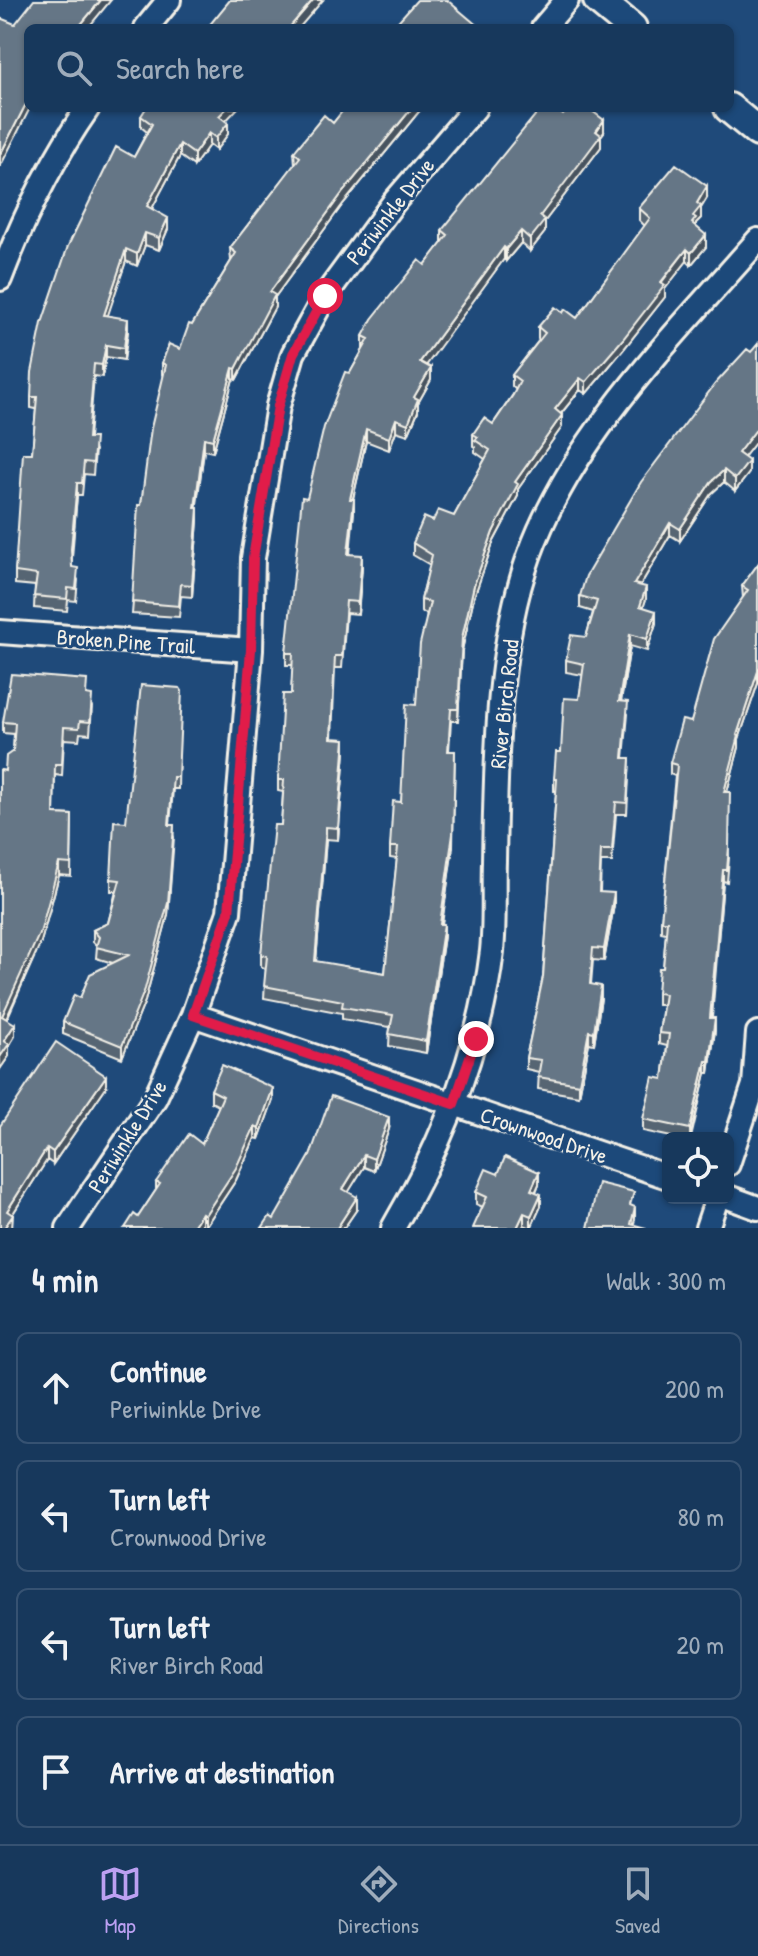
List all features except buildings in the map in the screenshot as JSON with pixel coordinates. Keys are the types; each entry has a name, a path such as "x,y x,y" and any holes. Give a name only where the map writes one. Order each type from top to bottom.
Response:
{"street":[{"path":"149,24 169,0"},
{"path":"546,24 567,0"},
{"path":"598,0 627,24"},
{"path":"0,279 17,235 64,142 85,112"},
{"name":"Periwinkle Drive","path":"68,1228 155,1098 193,1015 229,912 251,650 253,558 278,406 293,354 325,296 385,214 472,112"},
{"path":"734,112 758,132"},
{"name":"River Birch Road","path":"393,1228 421,1179 454,1104 476,1039 492,950 497,744 512,621 529,556 558,492 624,393 758,240"},
{"name":"Broken Pine Trail","path":"0,632 251,650"},
{"name":"Crownwood Drive","path":"193,1015 662,1175"},
{"path":"734,1146 754,1085 758,1033"},
{"path":"734,1199 758,1208"},
{"path":"707,1228 715,1204"}],"route":[{"path":"325,296 293,354 278,406 253,558 251,650 229,912 193,1015 454,1104 476,1039"}]}
